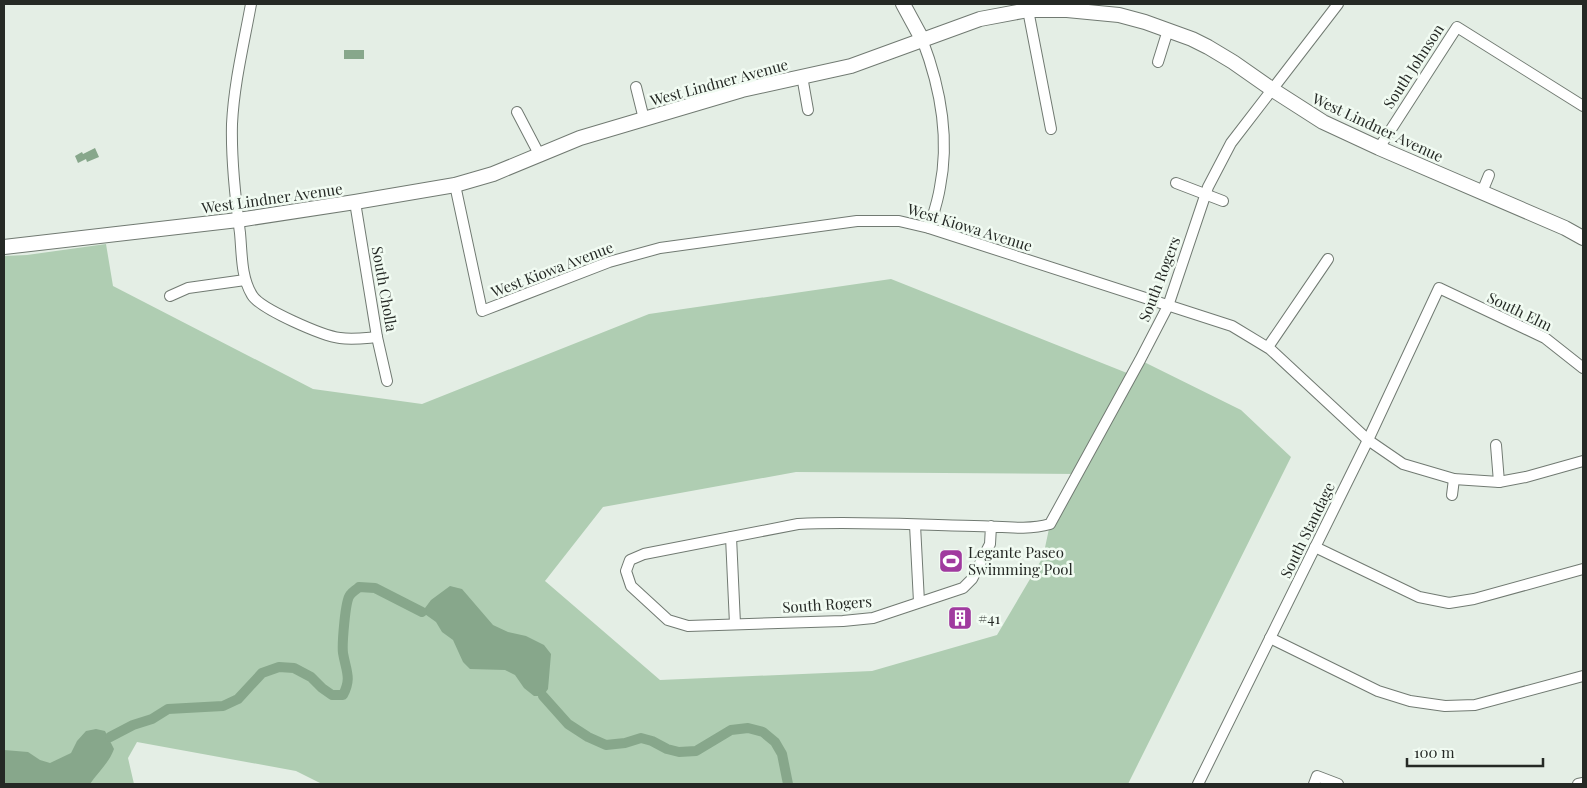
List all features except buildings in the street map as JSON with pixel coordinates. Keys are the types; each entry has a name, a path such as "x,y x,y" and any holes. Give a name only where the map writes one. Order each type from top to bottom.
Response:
{"street":[{"path":"251,4 232,121 232,150 245,280 253,298 264,306 320,333 338,338 378,337"},
{"path":"903,4 922,39 935,75 943,116 945,151 940,187 930,228"},
{"name":"South Rogers","path":"991,526 990,544 972,578 963,588 873,618 843,621 688,626 668,620 631,586 626,571 630,560 644,554 798,524 818,523 915,525 991,526 1038,527 1050,524 1168,306 1206,194 1231,144 1338,4"},
{"path":"1028,10 1051,130"},
{"name":"West Lindner Avenue","path":"4,246 238,220 455,185 493,174 580,138 742,90 851,66 980,18 1028,10 1068,10 1118,15 1168,30 1208,47 1323,122 1566,228 1583,238"},
{"name":"South Johnson","path":"1379,148 1457,27 1583,106"},
{"path":"1158,62 1168,30"},
{"name":"West Lindner Avenue","path":"802,76 808,110"},
{"name":"West Lindner Avenue","path":"636,87 644,119"},
{"path":"517,112 539,154"},
{"path":"1482,192 1490,175"},
{"path":"1176,183 1223,201"},
{"name":"West Kiowa Avenue","path":"455,185 482,311 609,262 660,248 857,221 899,221 930,228 1232,326 1268,347 1368,440 1403,464 1454,479 1499,482 1526,477 1583,461"},
{"name":"South Cholla","path":"355,202 387,380"},
{"path":"1268,347 1328,259"},
{"path":"170,296 188,288 245,280"},
{"name":"South Elm","path":"1439,288 1545,338 1583,368"},
{"name":"South Standage","path":"1198,784 1368,440 1439,288"},
{"path":"1496,445 1499,482"},
{"path":"1452,495 1454,479"},
{"path":"915,525 918,602"},
{"path":"731,537 735,624"},
{"path":"1315,547 1419,597 1449,604 1583,569"},
{"path":"1270,638 1378,690 1410,702 1445,706 1475,705 1583,676"},
{"path":"1316,780 1338,784"},
{"path":"1578,784 1583,783"}],"shaded area":[{"path":"344,50 364,50 364,59 344,59"},
{"path":"95,148 99,157 87,162 86,159 78,163 75,156"},
{"path":"106,244 113,286 313,389 422,404 649,314 891,279 1132,375 1140,360 1241,410 1291,457 1128,784 322,784 296,771 137,742 128,758 134,784 4,784 4,256 27,255","holes":["796,472 1077,474 1050,524 1043,557 997,635 872,671 660,680 545,581 603,507"]},
{"name":"Legante Paseo Swimming Pool","path":"947,554 953,554 955,564 953,568 946,570"},
{"path":"450,586 462,589 493,625 508,632 526,636 544,645 551,654 548,689 543,696 534,696 524,688 515,675 505,670 470,669 463,662 453,640 442,632 436,622 422,612 431,600"},
{"path":"96,729 105,731 114,749 90,784 4,784 4,750 28,752 40,760 50,763 71,753 77,741 86,731"}],"waterway":[{"path":"110,737 133,725 152,719 168,709 223,706 238,699 262,673 279,667 294,668 311,677 332,695 343,695 348,679 343,653 343,633 348,599 351,594 359,587 375,588 422,612"},
{"path":"543,696 568,724 588,737 606,745 625,743 641,738 679,752 696,751 731,730 748,728 763,732 775,742 782,754 788,784"}],"place":[{"name":"Legante Paseo Swimming Pool","path":"951,561"},
{"name":"#41","path":"960,618"}]}
